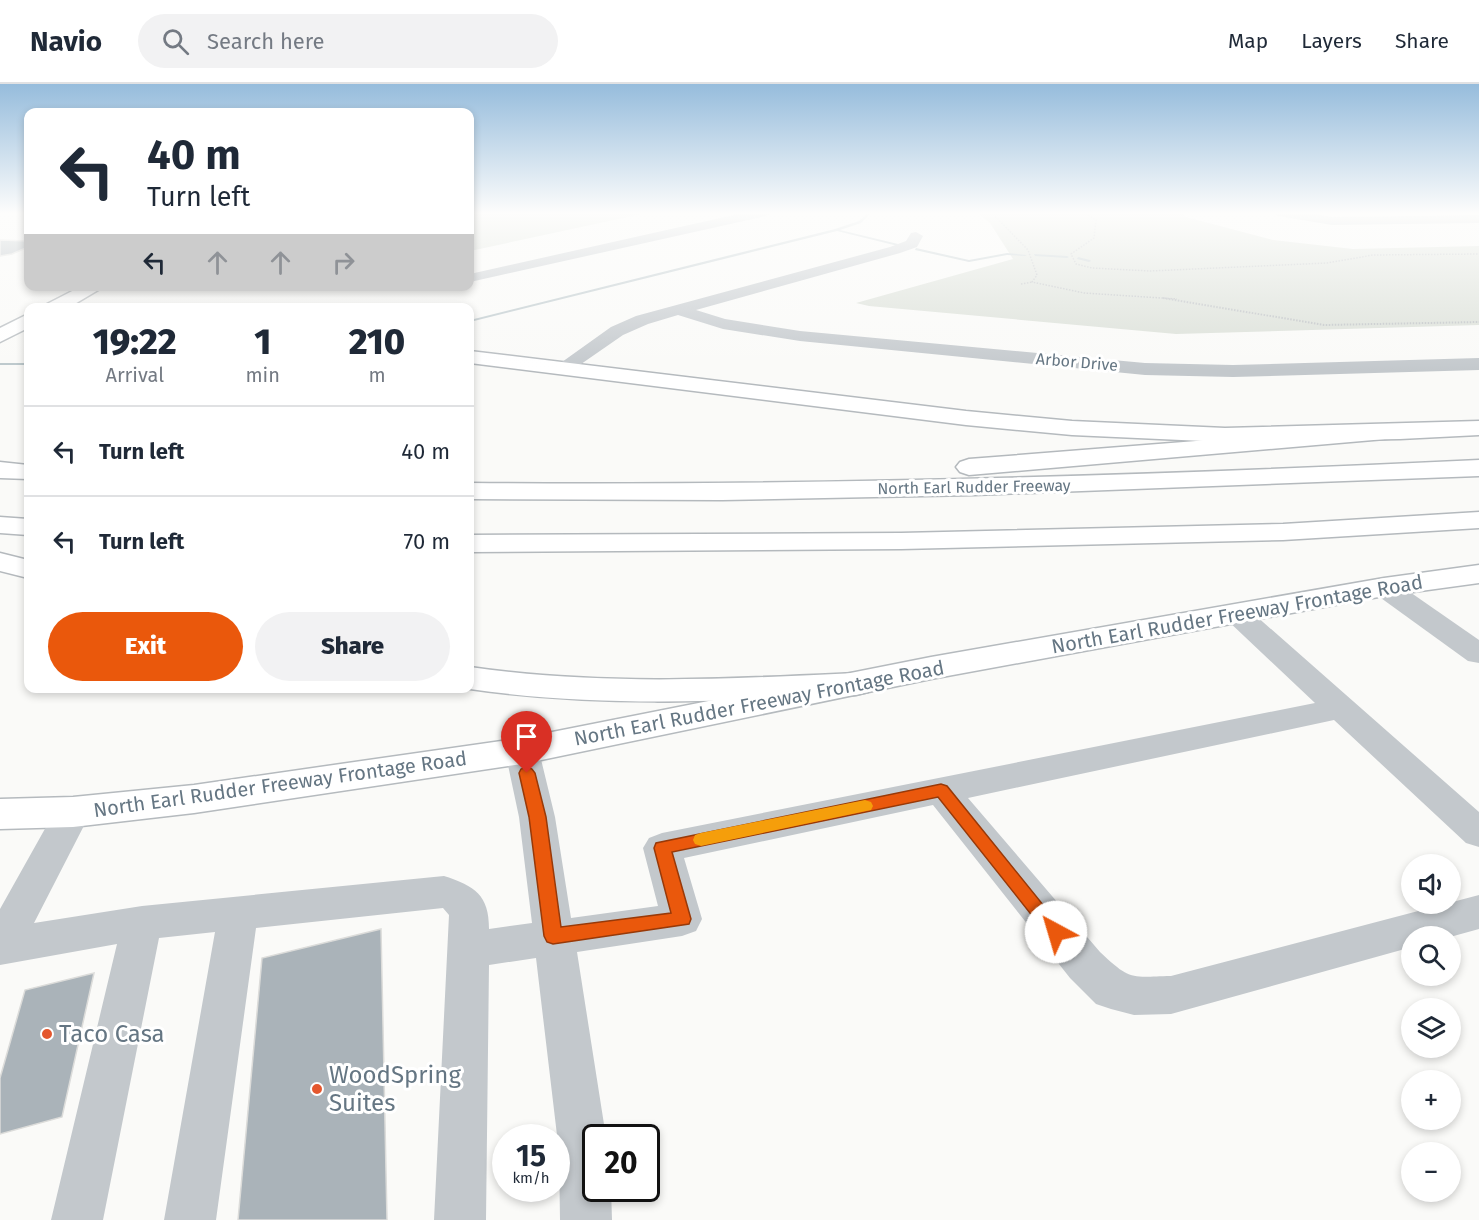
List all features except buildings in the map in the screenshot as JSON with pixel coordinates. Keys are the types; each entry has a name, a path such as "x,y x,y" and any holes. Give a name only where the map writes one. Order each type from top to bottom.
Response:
{"main road":[{"path":"39,303 64,291"},
{"path":"63,303 87,291"},
{"path":"0,336 14,319"},
{"path":"474,357 966,418 1072,428 1225,435 1400,432"},
{"path":"474,490 759,481 1400,432 1479,428"},
{"name":"North Earl Rudder Freeway","path":"474,490 656,494 1146,483 1479,468"},
{"path":"0,470 24,472"},
{"path":"474,544 901,542 1284,532 1479,520"},
{"path":"0,525 24,527"},
{"path":"0,562 24,568"},
{"name":"North Earl Rudder Freeway Frontage Road","path":"0,814 73,812 194,799 522,751 856,684 1236,613 1384,587 1479,574"},
{"path":"474,679 642,693 856,684"}],"street":[{"path":"474,277 528,265"},
{"path":"564,367 617,331 679,310 841,265"},
{"name":"Arbor Drive","path":"679,310 723,324 800,336 1145,369 1233,371 1479,363"},
{"path":"1384,587 1479,654"},
{"path":"1236,613 1341,708 1473,821"},
{"path":"468,950 682,919 662,848 1341,708"},
{"path":"522,751 537,817 584,1152 586,1220"},
{"path":"941,790 1079,958 1111,990 1134,996 1171,995 1479,912"},
{"path":"2,940 73,812"},
{"path":"2,940 444,892 456,896 469,911 460,1220"},
{"path":"190,1220 238,914"},
{"path":"77,1220 142,923"}],"path":[{"path":"1032,282 1037,275 1033,265"},
{"path":"1080,265 1092,268 1150,271 1282,265"},
{"path":"1022,284 1032,282 1082,292 1175,299 1313,324 1479,322"}],"shaded area":[{"path":"992,265 1479,265 1479,325 1176,334 856,303"}],"waterway":[{"path":"474,320 695,265"},
{"path":"0,364 24,364"}],"slow traffic":[{"path":"701,840 865,806"}],"place":[{"name":"Taco Casa","path":"47,1034"},
{"name":"WoodSpring Suites","path":"317,1089"}],"route":[{"path":"527,773 537,817 553,936 682,919 662,848 941,790 1056,932"}]}
